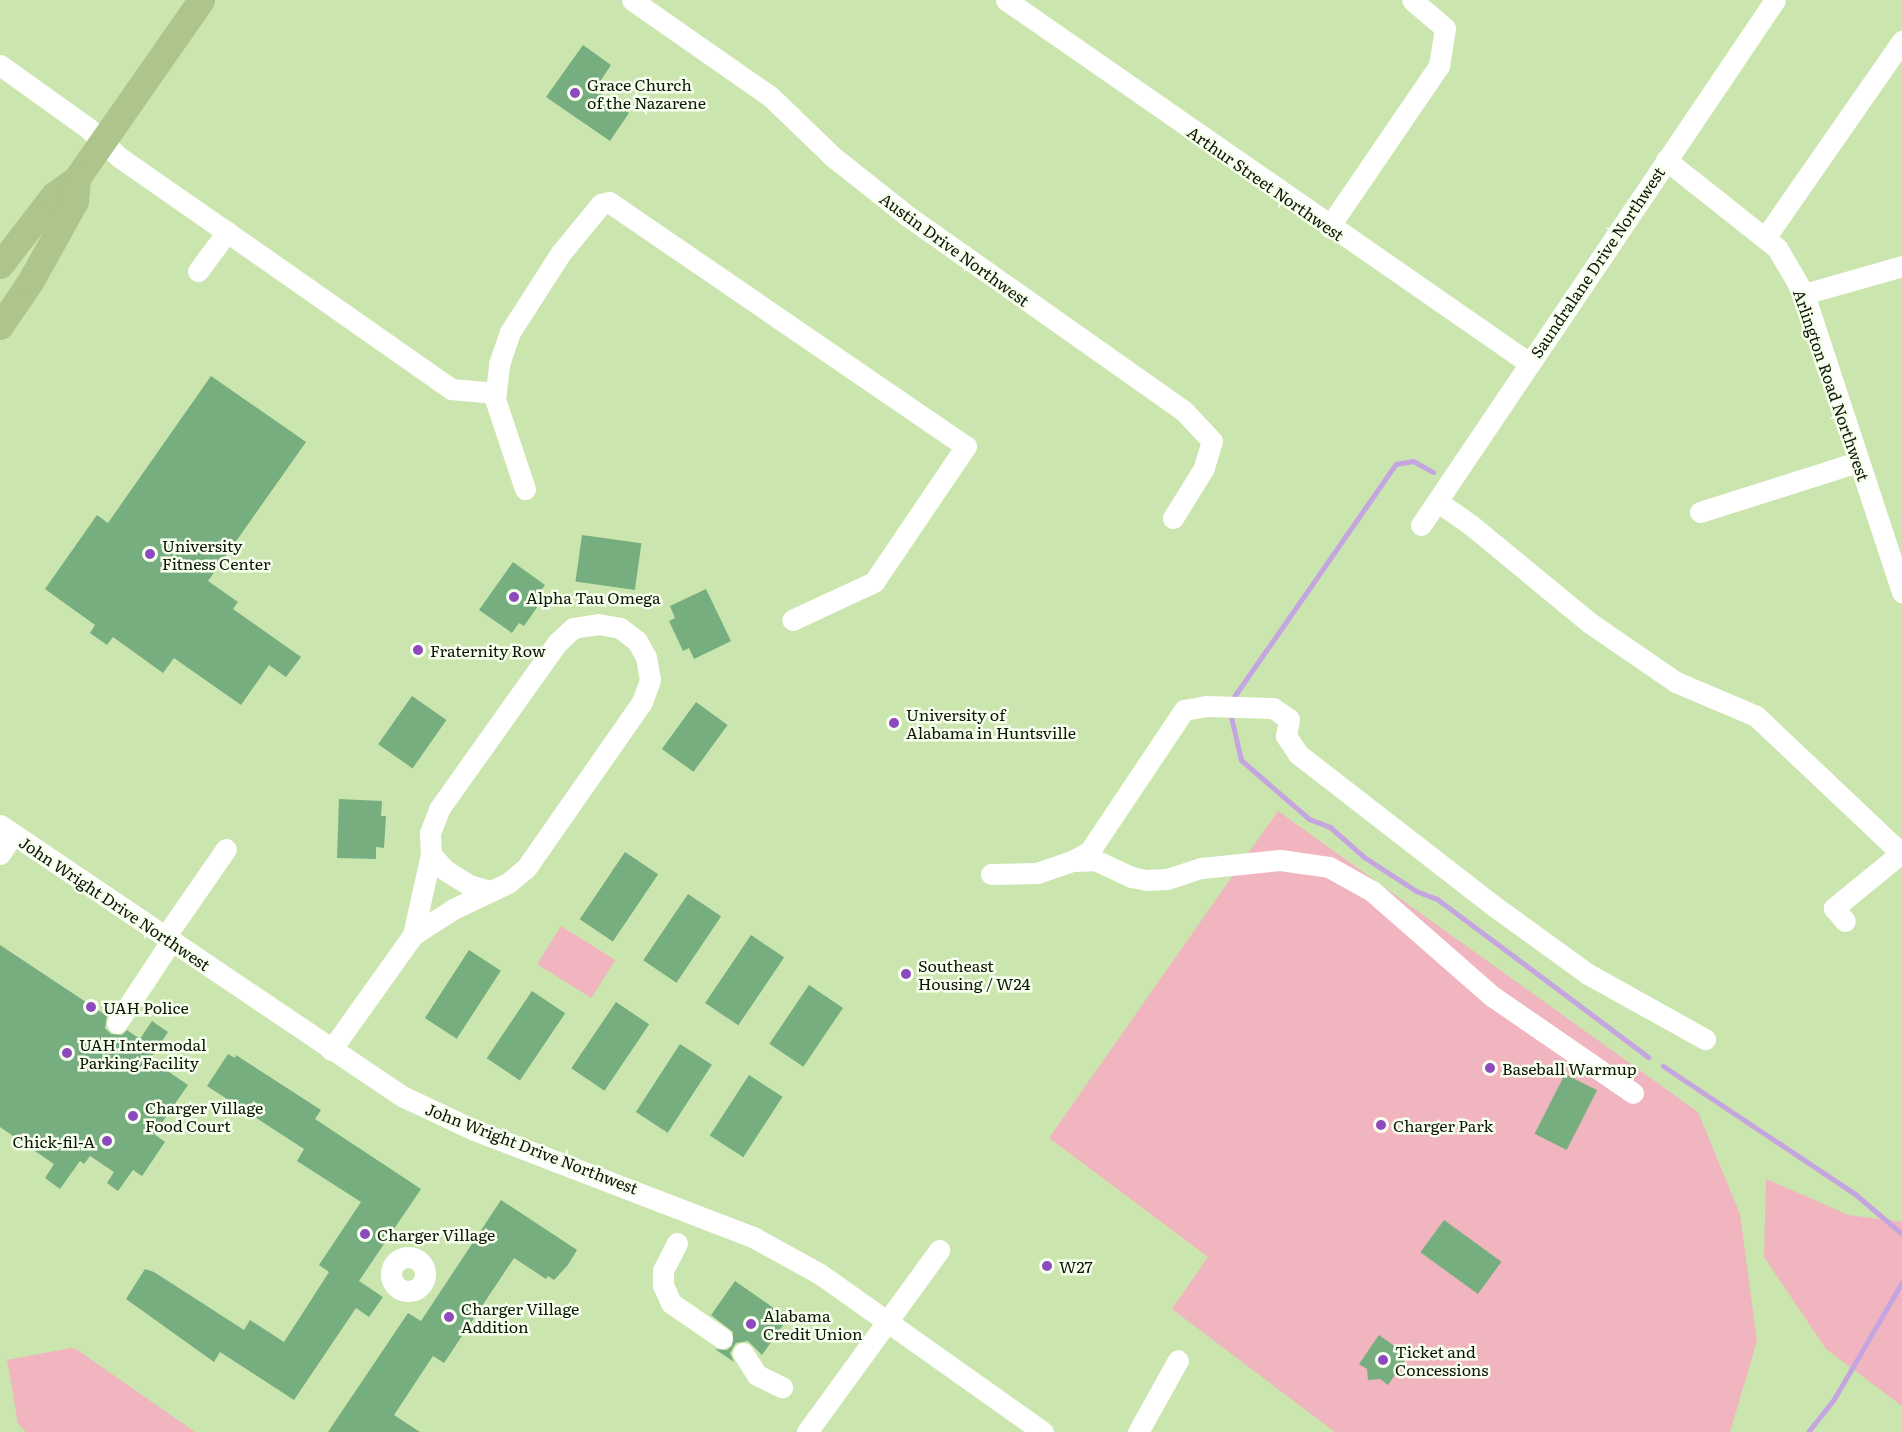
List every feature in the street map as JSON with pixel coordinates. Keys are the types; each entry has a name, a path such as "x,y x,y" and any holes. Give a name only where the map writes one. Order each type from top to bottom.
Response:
{"main road":[{"path":"0,265 54,195 77,178 201,0"},
{"path":"0,326 30,282 75,201 77,178"}],"street":[{"name":"Austin Drive Northwest","path":"632,0 771,97 832,156 909,217 1183,410 1212,441 1204,468 1173,518"},
{"name":"Arthur Street Northwest","path":"1006,0 1329,227 1529,363"},
{"path":"1329,227 1439,66 1445,28 1412,0"},
{"name":"Saundralane Drive Northwest","path":"1421,525 1775,0"},
{"path":"1766,238 1902,41"},
{"path":"0,65 103,140 119,157 451,389 496,393"},
{"name":"Arlington Road Northwest","path":"1666,160 1777,248 1804,294 1902,592"},
{"path":"525,489 502,429 496,393 499,364 510,332 560,254 601,204 609,202 966,446 874,582 792,620"},
{"path":"198,271 227,232"},
{"path":"1804,294 1902,266"},
{"path":"1700,512 1858,462"},
{"path":"1438,502 1471,525 1590,623 1676,682 1756,716 1901,853 1834,908 1845,921"},
{"path":"331,1050 413,935 431,854 430,833 438,809 557,643 573,628 598,624 620,628 637,641 646,657 650,680 642,702 526,868 508,883 413,935"},
{"path":"991,874 1037,873 1072,861 1089,852 1185,710 1206,706 1273,708 1289,719 1286,736 1298,754 1494,906 1588,974 1704,1039"},
{"path":"0,854 6,830"},
{"name":"John Wright Drive Northwest","path":"6,830 331,1050 438,1114 725,1223 820,1274 1043,1432"},
{"path":"117,1023 226,849"},
{"path":"431,854 461,880 490,891"},
{"path":"1072,861 1095,860 1131,877 1147,880 1167,879 1201,868 1280,860 1329,867 1372,891 1492,996 1633,1093"},
{"path":"677,1243 663,1270 663,1285 671,1303 722,1338"},
{"path":"807,1432 939,1251"},
{"path":"743,1353 757,1375 782,1388"},
{"path":"1138,1432 1178,1360"}],"shaded area":[{"name":"Charger Park","path":"1278,811 1698,1112 1740,1214 1757,1341 1730,1432 1335,1432 1172,1309 1208,1257 1049,1138"},
{"path":"561,926 615,960 591,998 537,964"},
{"path":"1766,1179 1849,1215 1902,1222 1902,1406 1826,1349 1764,1257"},
{"path":"76,1349 195,1432 26,1432 18,1424 7,1360"}],"building":[{"name":"Grace Church of the Nazarene","path":"583,45 611,65 595,89 629,113 610,141 546,97"},
{"name":"University Fitness Center","path":"211,376 306,442 208,581 238,602 233,609 301,657 286,677 269,665 241,705 174,658 163,673 113,637 107,645 90,633 95,625 45,589 97,515 108,523"},
{"path":"582,535 641,543 635,590 575,582"},
{"name":"Alpha Tau Omega","path":"513,562 545,585 538,595 543,599 524,626 519,623 512,633 479,610"},
{"path":"706,589 731,641 694,659 689,648 683,651 669,621 675,618 670,606"},
{"path":"412,696 446,720 413,768 378,744"},
{"path":"696,702 728,725 693,772 662,749"},
{"path":"339,799 382,801 381,816 386,816 384,848 376,847 376,859 337,858"},
{"path":"625,852 658,874 613,942 580,919"},
{"path":"688,894 721,916 676,983 643,960"},
{"path":"751,935 784,957 738,1025 705,1003"},
{"name":"UAH Intermodal Parking Facility","path":"0,945 107,1016 105,1028 111,1034 122,1035 127,1030 140,1039 152,1021 168,1032 150,1059 188,1085 154,1134 165,1142 142,1176 133,1170 118,1191 107,1183 114,1172 90,1156 84,1164 80,1161 60,1189 45,1178 54,1164 0,1127"},
{"path":"469,950 501,971 457,1039 425,1018"},
{"path":"809,985 843,1008 803,1067 769,1044"},
{"path":"532,991 565,1013 520,1081 487,1058"},
{"path":"616,1002 649,1024 604,1091 571,1068"},
{"path":"680,1044 712,1065 668,1133 636,1112"},
{"name":"Charger Village","path":"228,1054 235,1058 236,1055 321,1110 315,1119 421,1189 359,1281 383,1297 369,1317 356,1308 294,1400 220,1352 214,1362 126,1299 145,1269 154,1272 244,1330 250,1320 284,1342 329,1272 319,1265 361,1202 297,1161 304,1149 207,1086"},
{"path":"1565,1074 1597,1090 1567,1150 1535,1134"},
{"path":"749,1075 783,1097 743,1157 710,1135"},
{"name":"Charger Village Addition","path":"501,1200 577,1250 568,1265 554,1280 548,1276 546,1279 514,1258 444,1363 433,1356 394,1415 420,1432 328,1432 408,1313 421,1321"},
{"path":"1444,1220 1501,1262 1478,1294 1420,1252"},
{"name":"Alabama Credit Union","path":"735,1281 788,1318 762,1355 748,1341 736,1343 730,1353 734,1362 715,1349 727,1350 732,1346 733,1332 711,1315"},
{"name":"Ticket and Concessions","path":"1379,1335 1408,1356 1388,1385 1380,1379 1368,1380 1367,1369 1359,1364"}],"waterway":[{"path":"1231,701 1396,464 1413,461 1433,472"},
{"path":"1231,717 1241,760 1309,819 1330,827 1364,857 1416,891 1437,899 1648,1057"},
{"path":"1663,1066 1855,1194 1902,1234"},
{"path":"1808,1432 1834,1399 1902,1282"}],"place":[{"name":"Grace Church of the Nazarene","path":"575,93"},
{"name":"University Fitness Center","path":"150,554"},
{"name":"Alpha Tau Omega","path":"514,597"},
{"name":"Fraternity Row","path":"418,650"},
{"name":"University of Alabama in Huntsville","path":"894,723"},
{"name":"Southeast Housing / W24","path":"906,974"},
{"name":"UAH Police","path":"91,1007"},
{"name":"UAH Intermodal Parking Facility","path":"67,1053"},
{"name":"Baseball Warmup","path":"1490,1068"},
{"name":"Charger Village Food Court","path":"133,1116"},
{"name":"Charger Park","path":"1381,1125"},
{"name":"Chick-fil-A","path":"107,1141"},
{"name":"Charger Village","path":"365,1234"},
{"name":"W27","path":"1047,1266"},
{"name":"Charger Village Addition","path":"449,1317"},
{"name":"Alabama Credit Union","path":"751,1324"},
{"name":"Ticket and Concessions","path":"1383,1360"}]}
